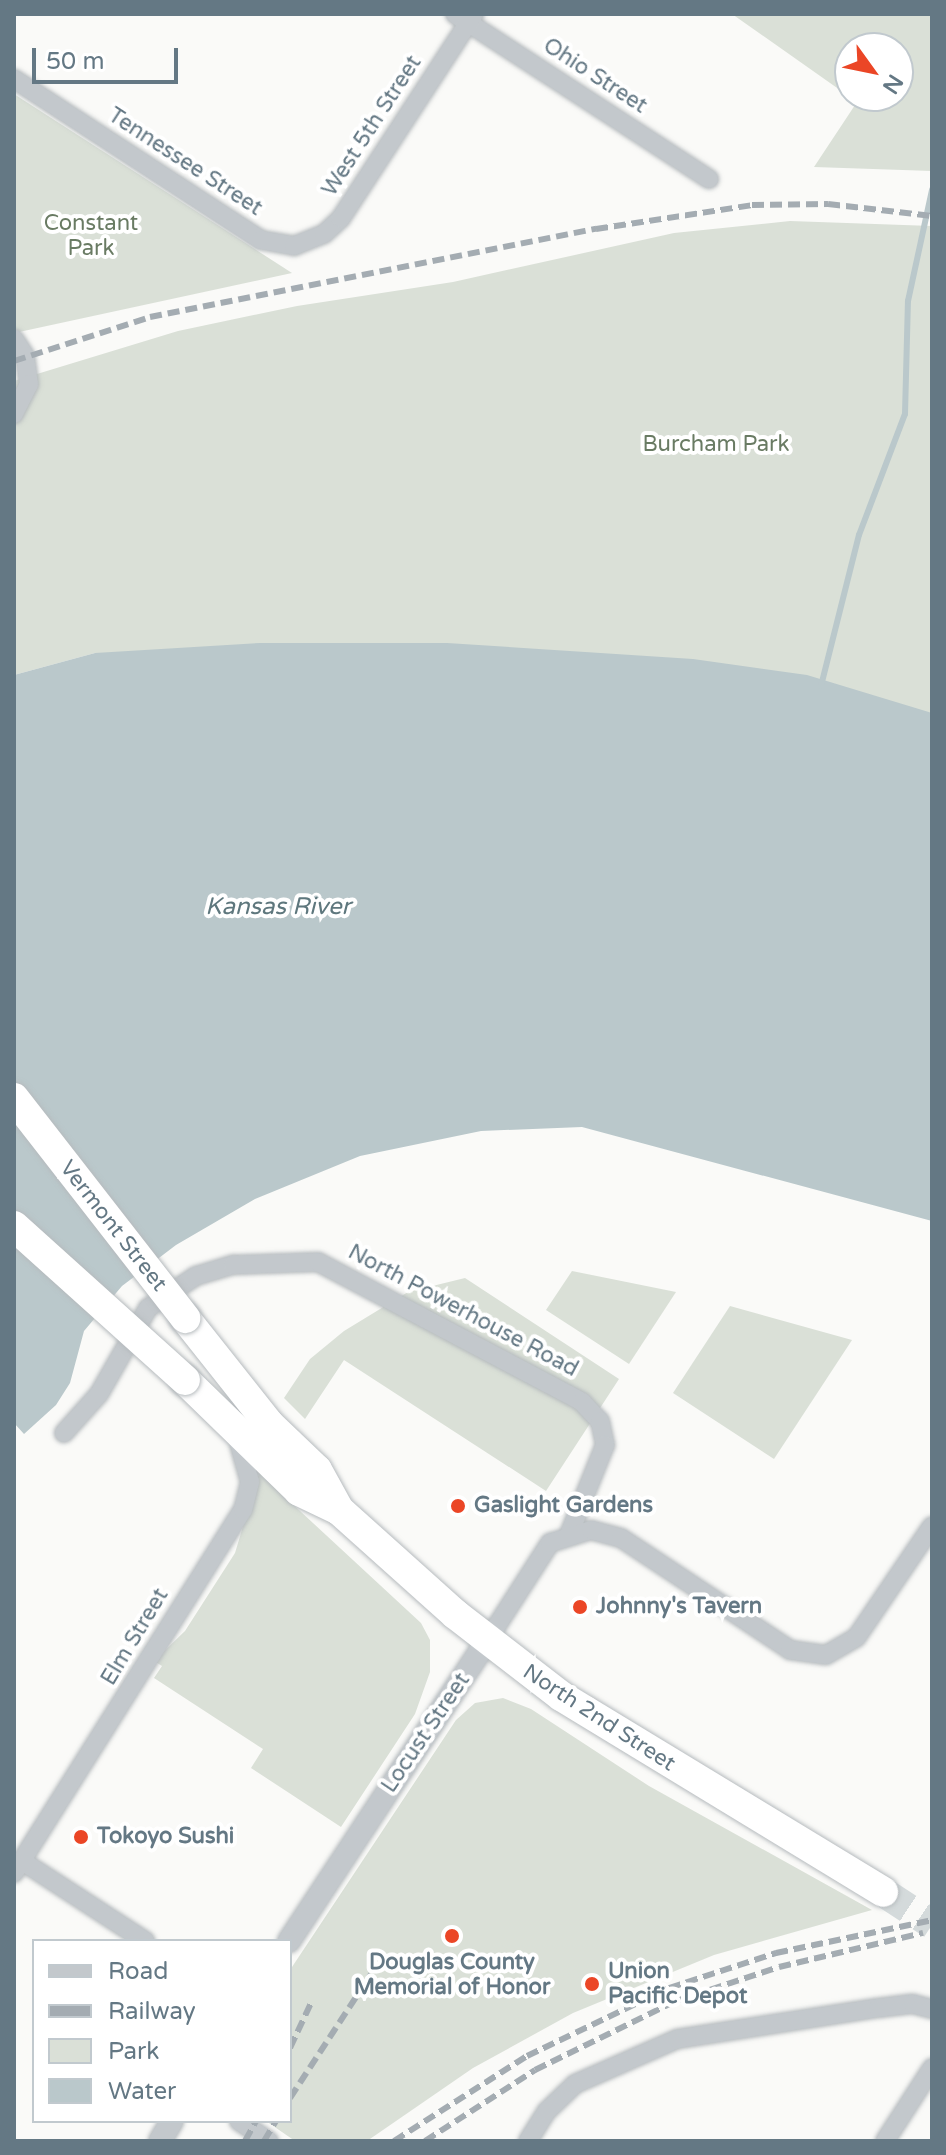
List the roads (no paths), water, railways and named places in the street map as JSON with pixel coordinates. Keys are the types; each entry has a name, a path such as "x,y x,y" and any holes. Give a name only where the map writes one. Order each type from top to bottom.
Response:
{"highway":[{"name":"Vermont Street","path":"14,1098 212,1353"},
{"name":"North 2nd Street","path":"14,1226 185,1380 299,1491 339,1510 487,1641 608,1727 883,1892"},
{"name":"North 2nd Street","path":"212,1353 269,1424 317,1470 339,1510"}],"street":[{"name":"Ohio Street","path":"466,17 709,179"},
{"name":"West 5th Street","path":"294,246 324,234 341,218 466,17"},
{"name":"Tennessee Street","path":"14,79 261,240 294,246"},
{"path":"14,339 25,356 29,388 14,414"},
{"name":"North Powerhouse Road","path":"64,1433 99,1394 148,1308 196,1276 233,1265 318,1262 582,1402 600,1421 605,1445 570,1532"},
{"name":"Elm Street","path":"18,1867 148,1665 246,1500 247,1460 223,1417"},
{"path":"570,1532 601,1531 621,1538 790,1650 826,1655 856,1638 932,1526"},
{"name":"Locust Street","path":"290,1939 550,1543 570,1532"},
{"path":"18,1867 142,1939"},
{"path":"528,2141 547,2111 575,2084 677,2039 878,2008 913,2004 932,2009"},
{"path":"885,2141 932,2068"},
{"path":"160,2141 171,2123"},
{"path":"242,2123 269,2141"}],"water":[{"name":"Kansas River","path":"260,643 447,643 693,659 807,675 932,713 932,1221 582,1127 481,1131 360,1156 255,1199 176,1245 122,1286 84,1331 70,1383 56,1405 24,1434 14,1423 14,675 95,653"}],"waterway":[{"path":"821,686 859,535 905,414 908,301 932,190"}],"tunnel":[{"path":"883,1892 932,1924"}],"railway":[{"path":"14,361 150,317 596,229 752,205 828,204 932,216"},
{"path":"394,2141 527,2056 669,1988 776,1953 932,1920"},
{"path":"425,2141 535,2070 676,2001 779,1967 923,1933"},
{"path":"292,2095 371,1974"},
{"path":"292,2044 311,2003"},
{"path":"245,2141 255,2123"},
{"path":"264,2141 275,2123"}],"place":[{"name":"Gaslight Gardens","path":"458,1506"},
{"name":"Johnny's Tavern","path":"580,1607"},
{"name":"Tokoyo Sushi","path":"81,1837"},
{"name":"Douglas County Memorial of Honor","path":"452,1936"},
{"name":"Union Pacific Depot","path":"592,1984"}],"park label":[{"name":"Constant Park","path":"91,236"},
{"name":"Burcham Park","path":"716,445"}]}
